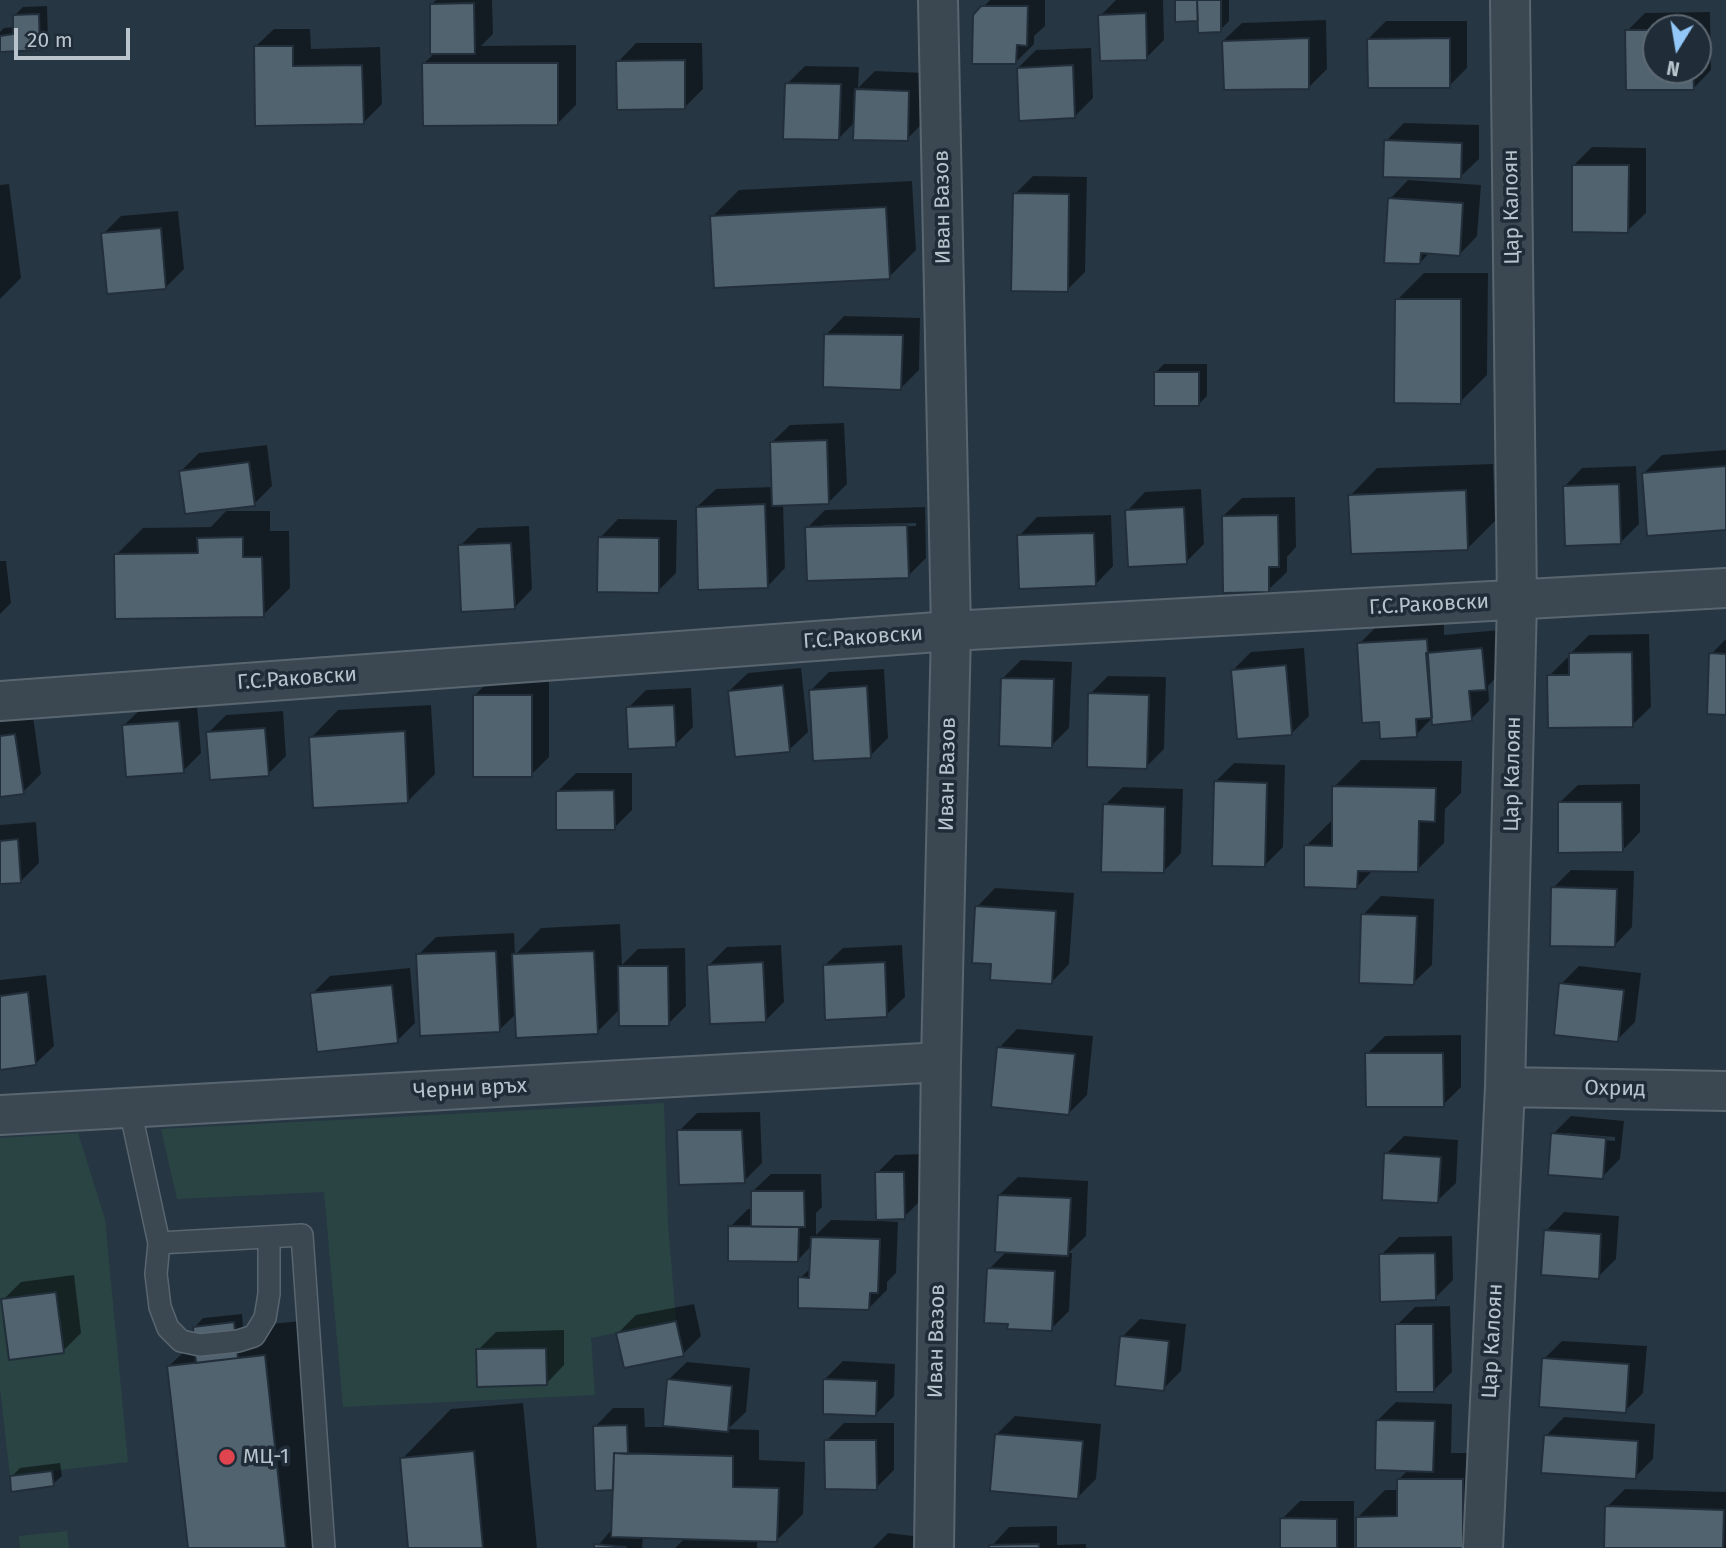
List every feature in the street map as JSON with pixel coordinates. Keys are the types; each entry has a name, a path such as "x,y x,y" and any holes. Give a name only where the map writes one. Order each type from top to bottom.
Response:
{"street":[{"name":"Иван Вазов","path":"934,1548 951,631 938,0"},
{"name":"Цар Калоян","path":"1483,1548 1505,1087 1517,601 1510,0"},
{"name":"Г.С.Раковски","path":"0,701 951,631 1726,588"},
{"name":"Черни връх","path":"0,1115 941,1062"},
{"name":"Охрид","path":"1505,1087 1726,1091"}],"lane":[{"path":"130,1109 159,1243 156,1274 160,1307 168,1328 181,1341 201,1345 239,1341 254,1336 265,1318 269,1294 269,1237"},
{"path":"159,1243 302,1235 324,1548"}],"green space":[{"path":"664,1103 668,1224 676,1321 591,1338 595,1395 343,1407 324,1192 177,1199 161,1129"},
{"path":"78,1133 105,1219 128,1462 10,1476 0,1388 0,1138"},
{"path":"67,1531 69,1548 20,1548 19,1536"}],"building":[{"path":"1175,0 1197,0 1198,21 1175,22"},
{"path":"1197,0 1221,0 1221,32 1198,33"},
{"path":"474,3 475,54 430,54 430,4"},
{"path":"981,6 1028,6 1027,46 1017,45 1016,64 972,64 973,15"},
{"path":"1146,13 1147,60 1100,61 1098,15"},
{"path":"39,14 40,50 0,52 0,36 13,34 13,15"},
{"path":"1625,30 1642,30 1642,84 1694,84 1694,90 1626,90"},
{"path":"1309,38 1309,89 1224,90 1222,41"},
{"path":"1450,38 1450,88 1368,88 1367,39"},
{"path":"254,46 293,46 293,66 362,65 364,124 255,126"},
{"path":"685,60 685,109 617,110 616,61"},
{"path":"422,63 558,63 558,125 423,126"},
{"path":"1073,65 1075,118 1019,121 1017,68"},
{"path":"785,83 841,84 839,140 783,139"},
{"path":"855,89 909,91 908,141 853,140"},
{"path":"1384,140 1462,143 1461,179 1383,177"},
{"path":"1572,165 1629,165 1628,233 1572,232"},
{"path":"1013,193 1069,194 1068,292 1011,291"},
{"path":"1388,198 1463,203 1460,256 1421,253 1420,264 1384,263"},
{"path":"886,207 890,279 714,288 710,216"},
{"path":"161,228 166,289 107,294 101,233"},
{"path":"1395,299 1461,299 1461,404 1394,403"},
{"path":"824,334 903,335 901,390 823,387"},
{"path":"1154,372 1199,372 1199,406 1154,406"},
{"path":"827,440 829,504 772,506 770,442"},
{"path":"249,462 255,506 185,514 179,471"},
{"path":"1726,466 1726,530 1647,536 1642,473"},
{"path":"1619,484 1621,544 1565,546 1563,486"},
{"path":"1466,490 1468,550 1351,554 1348,495"},
{"path":"765,504 768,588 698,590 696,507"},
{"path":"1184,507 1187,564 1128,567 1125,510"},
{"path":"1278,515 1279,567 1269,567 1269,592 1223,593 1222,516"},
{"path":"907,525 909,578 807,581 805,527"},
{"path":"1094,533 1096,586 1019,589 1017,535"},
{"path":"243,537 243,557 262,557 264,617 115,619 114,554 198,553 197,538"},
{"path":"598,537 659,538 659,593 597,592"},
{"path":"511,543 515,609 461,612 458,545"},
{"path":"1427,639 1432,718 1416,719 1417,737 1380,739 1379,722 1362,723 1357,643"},
{"path":"1482,648 1486,690 1469,691 1472,721 1432,725 1426,653"},
{"path":"1632,652 1633,727 1548,728 1547,675 1569,675 1569,653"},
{"path":"1709,653 1726,654 1726,715 1707,714"},
{"path":"1286,665 1292,735 1237,739 1231,670"},
{"path":"1001,678 1054,679 1052,748 999,746"},
{"path":"783,685 790,752 735,757 728,691"},
{"path":"867,686 871,758 813,761 809,690"},
{"path":"1088,693 1149,695 1147,769 1087,767"},
{"path":"473,695 532,695 532,777 473,777"},
{"path":"674,705 676,747 628,749 626,707"},
{"path":"179,721 184,773 126,777 122,725"},
{"path":"265,728 269,776 210,780 206,732"},
{"path":"405,731 408,803 313,808 309,737"},
{"path":"15,734 24,794 0,797 0,736"},
{"path":"1214,781 1267,783 1265,867 1212,866"},
{"path":"1332,786 1436,788 1435,822 1419,821 1418,872 1358,871 1357,889 1304,887 1304,845 1332,846"},
{"path":"614,790 615,830 556,830 556,791"},
{"path":"1558,802 1622,802 1623,852 1558,853"},
{"path":"1103,804 1165,807 1164,873 1101,872"},
{"path":"18,839 21,883 0,884 0,841"},
{"path":"1551,887 1617,889 1615,947 1550,946"},
{"path":"975,906 1056,911 1052,984 990,980 991,964 972,963"},
{"path":"1361,914 1417,916 1414,985 1359,983"},
{"path":"496,951 500,1032 420,1036 416,954"},
{"path":"594,951 598,1034 516,1038 512,954"},
{"path":"763,962 766,1022 710,1024 707,965"},
{"path":"885,962 887,1017 825,1020 823,965"},
{"path":"618,966 668,966 669,1026 619,1026"},
{"path":"1559,983 1624,990 1618,1042 1554,1035"},
{"path":"392,985 398,1043 317,1052 310,993"},
{"path":"28,992 36,1065 0,1070 0,996"},
{"path":"997,1047 1075,1054 1069,1115 991,1107"},
{"path":"1365,1053 1443,1053 1444,1107 1366,1107"},
{"path":"677,1130 742,1130 745,1183 679,1185"},
{"path":"1551,1133 1606,1138 1603,1179 1548,1175"},
{"path":"1384,1153 1441,1157 1438,1203 1382,1200"},
{"path":"875,1172 904,1172 905,1219 876,1220"},
{"path":"751,1191 804,1191 805,1227 751,1227"},
{"path":"998,1195 1071,1198 1068,1256 995,1252"},
{"path":"728,1226 799,1227 798,1262 728,1261"},
{"path":"1544,1230 1601,1234 1599,1279 1541,1275"},
{"path":"811,1237 880,1239 878,1293 870,1293 869,1310 798,1308 798,1277 809,1278"},
{"path":"1435,1253 1436,1300 1380,1302 1379,1254"},
{"path":"987,1268 1055,1271 1052,1331 1007,1329 1008,1324 984,1323"},
{"path":"56,1292 64,1353 9,1360 1,1299"},
{"path":"676,1321 684,1356 624,1368 616,1333"},
{"path":"234,1322 238,1358 196,1363 193,1327"},
{"path":"1395,1324 1433,1324 1434,1392 1396,1392"},
{"path":"1120,1336 1169,1341 1164,1391 1115,1386"},
{"path":"546,1348 547,1385 477,1387 476,1349"},
{"name":"МЦ-1","path":"265,1355 286,1548 188,1548 167,1366"},
{"path":"1542,1358 1629,1364 1626,1413 1539,1407"},
{"path":"667,1379 732,1386 728,1432 663,1426"},
{"path":"823,1379 877,1381 876,1416 823,1414"},
{"path":"1376,1420 1435,1421 1433,1472 1375,1470"},
{"path":"627,1425 628,1454 614,1453 613,1490 595,1491 593,1426"},
{"path":"995,1434 1083,1441 1078,1499 990,1491"},
{"path":"1544,1435 1638,1441 1636,1479 1541,1473"},
{"path":"824,1440 876,1440 877,1490 825,1489"},
{"path":"474,1451 483,1548 408,1548 400,1458"},
{"path":"614,1453 733,1456 733,1487 779,1488 777,1542 611,1537"},
{"path":"52,1471 54,1486 11,1492 10,1476"},
{"path":"1397,1479 1463,1479 1463,1548 1356,1548 1356,1517 1397,1516"},
{"path":"1605,1506 1724,1510 1723,1548 1604,1548"},
{"path":"1280,1518 1337,1519 1337,1548 1280,1548"},
{"path":"594,1544 626,1547 626,1548 594,1548"},
{"path":"1039,1544 1039,1548 989,1548 989,1545"}],"place":[{"name":"МЦ-1","path":"227,1457"}]}
